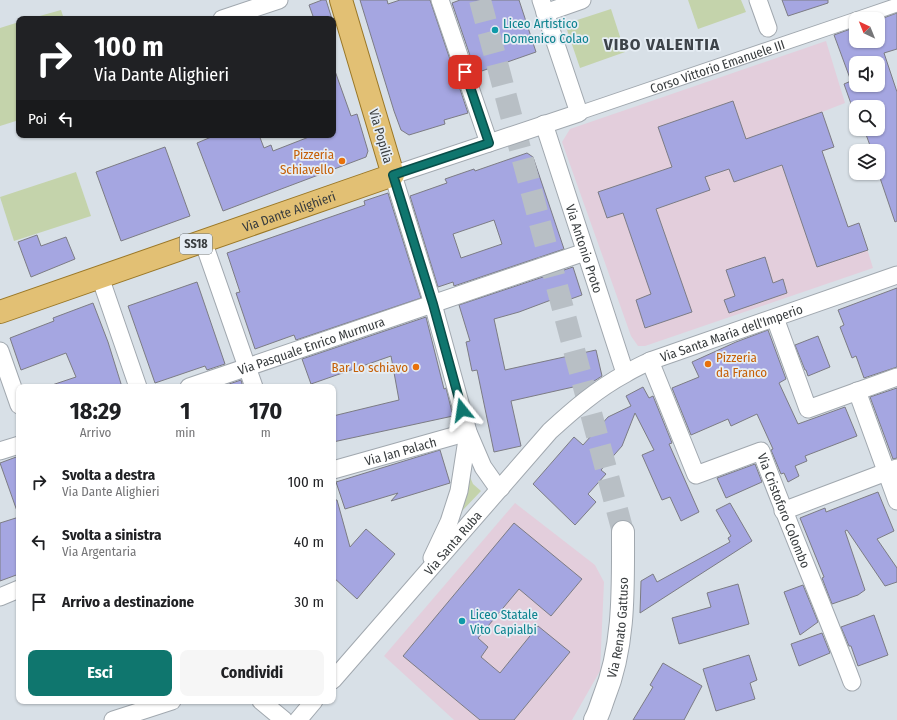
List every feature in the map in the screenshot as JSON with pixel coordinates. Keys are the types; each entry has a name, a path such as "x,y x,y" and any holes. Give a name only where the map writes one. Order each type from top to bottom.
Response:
{"main road":[{"name":"Via Popilia","path":"341,0 393,175"},
{"name":"Via Dante Alighieri","path":"0,312 393,175"},
{"name":"Via Renato Gattuso","path":"595,720 609,685 621,632 623,532"}],"street":[{"path":"231,16 280,0"},
{"path":"440,0 489,143"},
{"path":"578,113 543,6 582,0"},
{"path":"758,0 775,46"},
{"name":"Corso Vittorio Emanuele III","path":"876,12 897,5"},
{"name":"Corso Vittorio Emanuele III","path":"578,113 849,21"},
{"name":"Via Dante Alighieri","path":"393,175 578,113"},
{"name":"Via Antonio Proto","path":"544,124 625,373"},
{"name":"Via Popilia","path":"393,175 433,304 468,432 483,468 495,484 501,488"},
{"path":"203,241 253,384"},
{"name":"Via Pasquale Enrico Murmura","path":"198,384 585,252"},
{"name":"Via Santa Maria dell'Imperio","path":"574,408 625,373 650,361 897,276"},
{"path":"100,277 137,384"},
{"path":"775,318 808,409 897,377"},
{"path":"0,351 16,396"},
{"name":"Via Cristoforo Colombo","path":"650,361 696,476 761,451 783,511 820,599 852,682"},
{"path":"857,391 892,470 897,501"},
{"name":"Via Santa Ruba","path":"336,677 550,431 574,408"},
{"path":"417,584 436,550 449,522 459,491 468,432"},
{"name":"Via Jan Palach","path":"336,469 468,432"},
{"path":"0,452 16,446"},
{"path":"783,511 892,470"},
{"path":"0,597 16,590"},
{"path":"112,720 163,704"},
{"path":"265,704 284,720"},
{"path":"298,720 311,704"}],"shaded area":[{"path":"826,41 845,103 822,112 834,147 822,152 848,227 859,223 873,268 645,346 638,346 631,336 562,142 570,129"},
{"path":"515,503 595,565 604,582 600,671 572,720 454,720 384,656"}],"green space":[{"path":"688,0 741,0 746,12 698,29"},
{"path":"611,9 625,52 580,68 565,24"},
{"path":"61,10 63,16 40,16"},
{"path":"16,23 16,121 0,126 0,28"},
{"path":"76,172 91,216 14,241 0,197"},
{"path":"470,477 473,484 481,491 462,511"}],"building":[{"path":"326,0 331,16 313,16 309,5"},
{"path":"360,0 387,0 388,4 400,0 430,0 468,113 444,120 445,124 409,135 401,130"},
{"name":"Liceo Artistico Domenico Colao","path":"460,0 519,0 536,52 476,73 452,3"},
{"path":"782,0 828,0 828,3 788,16"},
{"path":"897,13 897,49 884,53 885,56 849,56 849,76 834,35 849,30 849,48 885,48 885,17"},
{"path":"885,56 897,92 897,221 895,222 881,180 885,180 885,144 869,144 867,136 885,136 885,100 850,100 844,84 849,82 849,92 885,92"},
{"path":"336,74 351,116 357,114 368,151 366,157 223,211 197,143 209,138 260,138 264,148 271,145 273,151 306,138 336,138"},
{"path":"733,101 746,139 822,112 834,147 822,151 848,227 859,223 868,250 817,267 782,165 734,182 729,169 705,177 710,190 656,209 692,312 645,328 636,300 651,294 623,213 607,218 598,192 672,167 658,127"},
{"path":"165,147 190,216 121,241 96,172"},
{"path":"527,153 533,157 564,249 454,286 453,282 438,287 410,196 447,183 445,179 474,169 475,171","holes":["494,220 502,244 461,258 453,234"]},
{"path":"388,193 421,298 296,340 294,335 255,349 236,293 240,292 227,253 365,205 364,201"},
{"path":"37,235 41,246 66,237 75,259 31,277 18,242"},
{"path":"765,257 773,283 783,279 787,293 729,313 724,300 735,296 726,270"},
{"path":"573,267 582,295 554,305 551,300 519,312 494,319 505,370 596,350 602,376 591,383 511,401 521,446 494,452 477,370 472,371 466,342 470,341 459,305"},
{"path":"197,282 225,364 207,370 205,366 155,383 128,306"},
{"path":"897,288 897,367 864,378 856,356 852,358 840,327 844,325 838,310"},
{"path":"93,303 108,342 121,384 55,384 76,377 66,353 21,370 10,338 54,321 53,318"},
{"path":"426,317 444,389 446,388 453,416 336,441 336,415 399,400 391,356 311,384 302,359"},
{"path":"768,330 786,379 779,383 798,424 845,407 857,436 805,456 807,461 795,466 799,476 788,482 784,473 781,474 771,450 773,449 757,414 731,426 728,419 691,435 672,388 699,377 692,362 736,342"},
{"path":"818,336 830,367 808,376 795,345"},
{"path":"241,380 242,384 229,384"},
{"path":"643,387 649,398 653,396 672,443 669,444 699,512 681,521 670,497 662,500 642,455 654,450 635,413 622,446 601,470 606,474 588,494 596,502 575,525 533,484 574,437 583,445 608,417 631,406 626,396"},
{"path":"897,388 897,458 893,459 870,397"},
{"path":"440,450 450,483 391,501 398,493 345,509 336,482"},
{"path":"16,457 16,508 0,463"},
{"path":"755,464 762,482 726,498 717,478"},
{"path":"878,492 894,531 877,539 897,568 897,582 885,586 847,530 845,531 865,590 858,595 832,604 822,578 824,577 800,518 825,508 826,512"},
{"path":"336,500 350,547 366,529 395,554 357,599 336,580"},
{"path":"730,503 752,541 640,613 641,581 653,574 657,582 730,542 728,538 731,536 716,510"},
{"path":"16,518 16,575 0,581 0,523"},
{"name":"Liceo Statale Vito Capialbi","path":"514,523 582,579 551,616 519,589 478,638 488,647 481,657 500,673 538,626 570,652 514,720 480,720 403,656"},
{"path":"738,584 749,624 679,644 672,618 711,607 707,593"},
{"path":"803,585 818,622 800,635 784,592"},
{"path":"874,615 888,655 858,666 851,646 849,646 841,627"},
{"path":"822,633 830,653 799,666 791,644"},
{"path":"749,655 757,680 750,683 755,699 716,711 703,669"},
{"path":"663,663 702,686 684,720 633,720 653,687 650,685"}],"tunnel":[{"path":"480,0 623,532"}],"place":[{"name":"Liceo Artistico Domenico Colao","path":"495,30"},
{"name":"Pizzeria Schiavello","path":"342,161"},
{"name":"Pizzeria da Franco","path":"708,364"},
{"name":"Bar Lo schiavo","path":"416,367"},
{"name":"Liceo Statale Vito Capialbi","path":"462,621"}],"district":[{"name":"VIBO VALENTIA","path":"662,44"}],"route":[{"path":"462,410 433,304 393,175 489,143 465,72"}]}
